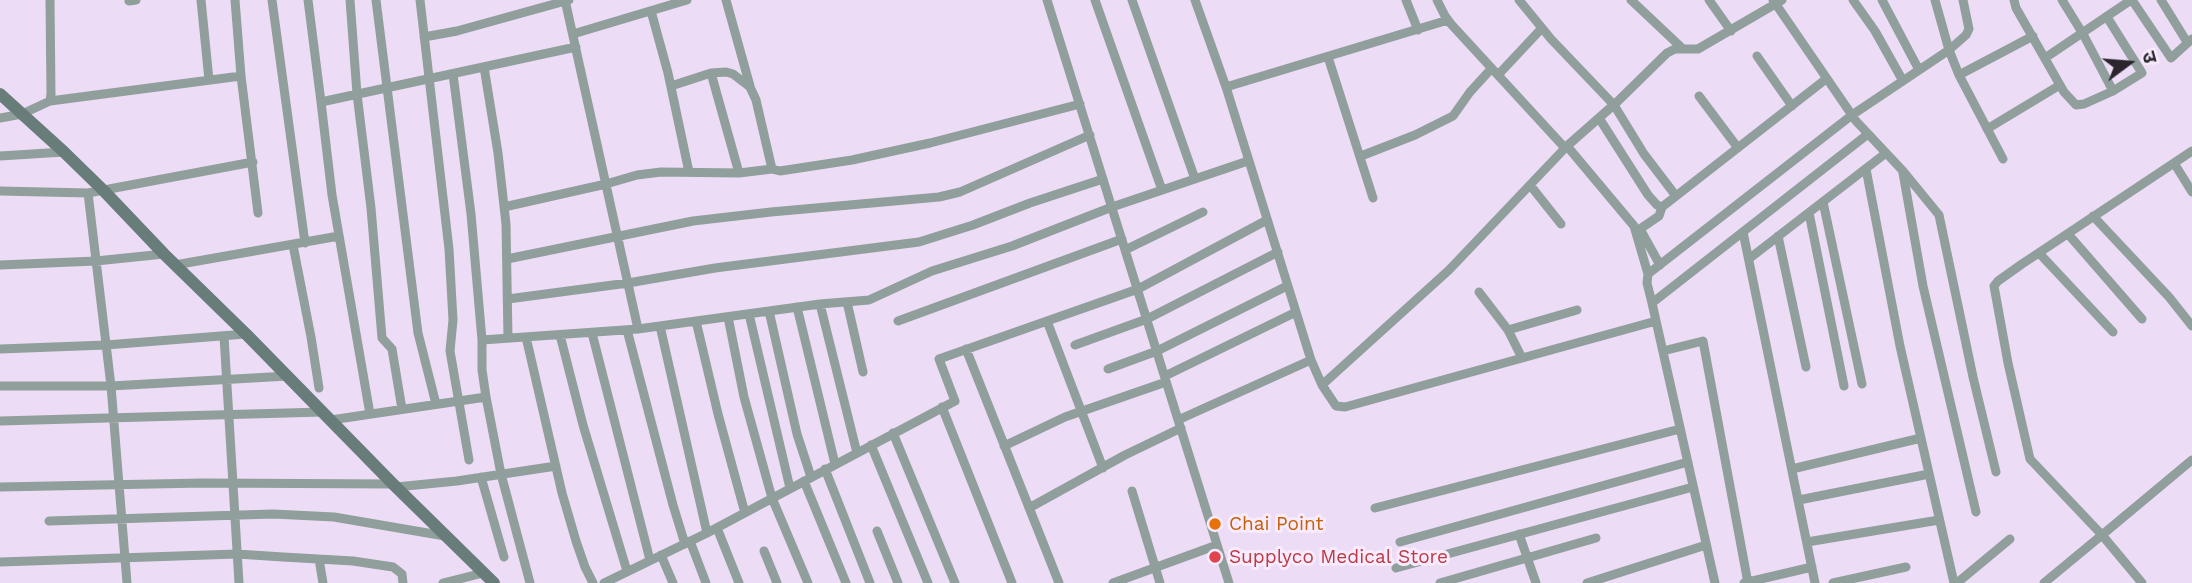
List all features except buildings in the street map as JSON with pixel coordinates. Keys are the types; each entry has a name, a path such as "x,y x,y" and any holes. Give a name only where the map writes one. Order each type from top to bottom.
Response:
{"street":[{"path":"50,0 50,101"},
{"path":"201,0 209,80"},
{"path":"235,0 241,76 258,213"},
{"path":"272,0 305,243"},
{"path":"308,0 332,195 370,414"},
{"path":"350,0 357,94 383,338 392,349 402,409"},
{"path":"376,0 418,333 436,404"},
{"path":"420,0 449,249 453,320 450,351 469,460"},
{"path":"424,37 457,31 567,0 628,282 633,330 673,505 706,583"},
{"path":"573,34 687,0"},
{"path":"726,0 756,100 772,169"},
{"path":"1047,0 1229,583"},
{"path":"1095,0 1162,190"},
{"path":"1132,0 1195,179"},
{"path":"1195,0 1226,87 1311,360 1322,385 1336,406 1345,407 1656,321"},
{"path":"1406,0 1418,30"},
{"path":"1437,0 1448,20 1566,147 1634,226 1660,265"},
{"path":"1519,0 1614,105 1644,154 1676,196"},
{"path":"1631,0 1683,49"},
{"path":"1709,0 1731,31"},
{"path":"1853,0 1875,31 1903,81"},
{"path":"1882,0 1919,70"},
{"path":"1935,0 1959,75 2003,159"},
{"path":"1648,274 1852,115 1949,50 1969,29 1963,0"},
{"path":"2014,0 2060,85 2076,105 2113,91 2142,73 2107,17"},
{"path":"2062,0 2113,91"},
{"path":"2045,58 2132,0 2171,58 2190,41 2161,0"},
{"path":"1322,385 1449,270 1566,147 1667,53 1675,49 1698,49 1777,1 1852,115 1939,215 1996,472"},
{"path":"651,11 671,86 689,172"},
{"path":"1226,87 1448,20"},
{"path":"1361,156 1453,117 1470,92 1542,27"},
{"path":"1959,75 2033,36"},
{"path":"321,102 576,47"},
{"path":"1756,56 1792,106"},
{"path":"1328,57 1373,198"},
{"path":"484,67 504,207 508,338"},
{"path":"671,86 726,72 750,87"},
{"path":"453,74 471,214 486,397 501,474 530,583"},
{"path":"711,74 739,173"},
{"path":"0,118 22,114 50,101 241,76"},
{"path":"1638,231 1659,216 1662,207 1826,79"},
{"path":"1987,129 2060,85"},
{"path":"0,94 104,191 494,583"},
{"path":"1699,96 1738,148"},
{"path":"504,207 637,175 662,172 780,171 852,160 1080,104"},
{"path":"1599,118 1648,195 1662,207"},
{"path":"1652,303 1868,134"},
{"path":"507,259 706,220 939,197 960,192 1090,135"},
{"path":"2142,583 2102,535 2030,459 1994,286 2003,276 2192,151"},
{"path":"0,156 64,152"},
{"path":"1749,258 1886,153"},
{"path":"0,191 88,193 253,162"},
{"path":"482,340 633,330 820,304 869,300 932,271 1012,246 1112,207 1248,162"},
{"path":"2174,163 2192,192"},
{"path":"1866,169 1900,346 1955,583 2010,539"},
{"path":"1903,171 1923,286 1976,512"},
{"path":"508,299 715,268 919,242 1103,178"},
{"path":"1530,185 1562,224"},
{"path":"88,193 111,386 127,583"},
{"path":"1823,202 1862,384"},
{"path":"1125,250 1203,212"},
{"path":"1808,213 1844,386"},
{"path":"2093,216 2192,326"},
{"path":"604,583 745,513 955,401 939,359 1138,289 1267,220"},
{"path":"1638,231 1648,274 1647,283 1715,583"},
{"path":"1743,232 1815,583"},
{"path":"2068,234 2142,319"},
{"path":"175,265 339,236"},
{"path":"1778,236 1807,367"},
{"path":"898,321 1122,239"},
{"path":"293,245 319,388"},
{"path":"1075,345 1147,319 1278,252"},
{"path":"2039,253 2113,332"},
{"path":"0,265 96,261 164,254"},
{"path":"1108,369 1157,351 1287,286"},
{"path":"1479,292 1508,330 1522,358"},
{"path":"847,302 863,372"},
{"path":"820,304 857,453"},
{"path":"797,307 835,464"},
{"path":"1508,330 1577,310"},
{"path":"769,311 807,479 846,583"},
{"path":"1004,446 1082,411 1166,379 1296,312"},
{"path":"749,314 790,488"},
{"path":"728,317 744,397 772,498 808,583"},
{"path":"696,321 745,513"},
{"path":"1047,321 1103,468"},
{"path":"660,326 712,530 739,583"},
{"path":"592,332 650,560"},
{"path":"0,349 106,345 246,334"},
{"path":"560,335 583,425 627,571"},
{"path":"224,337 239,583"},
{"path":"526,337 576,541 593,583"},
{"path":"1663,351 1703,341 1746,583 1812,567"},
{"path":"966,349 1059,583"},
{"path":"1029,508 1180,424 1311,360"},
{"path":"0,386 111,386 288,376"},
{"path":"0,421 370,414 486,397"},
{"path":"942,407 1012,583"},
{"path":"1375,508 1680,429"},
{"path":"893,433 955,583"},
{"path":"1793,469 1921,438"},
{"path":"871,445 928,583"},
{"path":"2044,583 2192,460"},
{"path":"1400,542 1688,462"},
{"path":"0,486 233,483 394,485 481,477 556,466"},
{"path":"825,469 870,583"},
{"path":"1799,500 1929,474"},
{"path":"481,477 504,557"},
{"path":"1396,568 1693,487"},
{"path":"1132,491 1160,583"},
{"path":"49,522 273,514 334,517 446,537"},
{"path":"1807,542 1940,520"},
{"path":"877,531 898,583"},
{"path":"1519,534 1536,583"},
{"path":"1440,583 1596,538"},
{"path":"1113,583 1217,545"},
{"path":"1587,583 1706,545"},
{"path":"764,551 777,583"},
{"path":"0,562 237,554 393,567 402,574 403,583"},
{"path":"661,555 673,583"},
{"path":"318,559 323,583"},
{"path":"1833,583 1906,568"},
{"path":"443,583 483,573"}],"place":[{"name":"Chai Point","path":"1215,524"},
{"name":"Supplyco Medical Store","path":"1215,557"}]}
